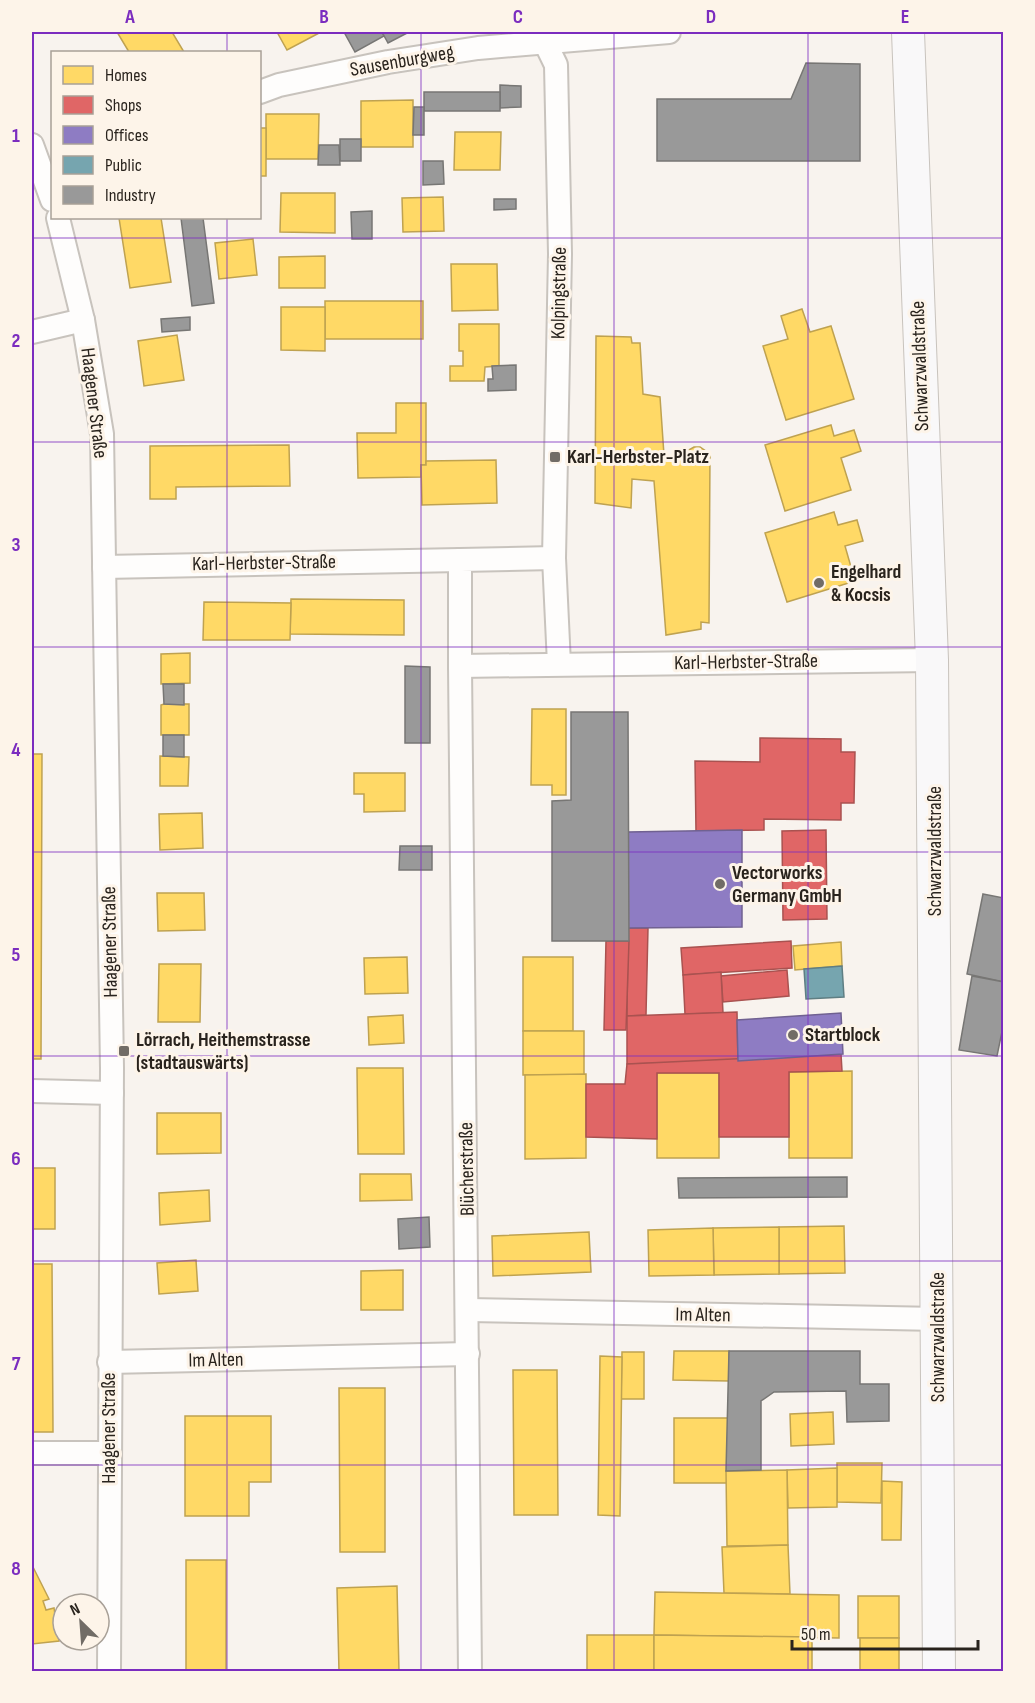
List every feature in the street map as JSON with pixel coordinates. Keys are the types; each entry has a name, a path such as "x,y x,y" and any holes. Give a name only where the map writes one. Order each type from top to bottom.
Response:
{"main road":[{"name":"Schwarzwaldstraße","path":"908,32 932,660 939,1671"}],"street":[{"name":"Sausenburgweg","path":"261,93 279,85 388,62 543,37 669,32"},
{"name":"Kolpingstraße","path":"543,37 556,65 560,254 554,558"},
{"path":"32,145 49,175 51,192"},
{"name":"Haagener Straße","path":"58,219 83,320 102,434 112,1093 109,1671"},
{"path":"32,332 83,320"},
{"path":"554,558 559,664 460,666 460,560 554,558"},
{"name":"Karl-Herbster-Straße","path":"104,567 460,560"},
{"name":"Karl-Herbster-Straße","path":"559,664 932,660"},
{"name":"Blücherstraße","path":"460,666 469,1310 470,1671"},
{"path":"32,1091 112,1093"},
{"name":"Im Alten","path":"469,1310 938,1319"},
{"name":"Im Alten","path":"109,1362 468,1354"},
{"path":"32,1453 109,1453"}],"building: Homes":[{"path":"117,32 172,32 183,51 128,51"},
{"path":"277,32 321,32 287,50"},
{"path":"413,100 413,147 361,147 361,101"},
{"path":"266,114 319,114 318,159 266,159"},
{"path":"261,128 266,128 266,176 261,176"},
{"path":"455,132 501,132 500,170 454,170"},
{"path":"281,193 335,193 335,233 280,232"},
{"path":"443,197 444,231 403,232 402,198"},
{"path":"119,219 161,219 171,282 130,288"},
{"path":"253,239 257,275 219,279 215,243"},
{"path":"325,256 325,288 279,288 279,257"},
{"path":"451,264 497,264 498,310 452,311"},
{"path":"325,301 423,301 423,339 325,339"},
{"path":"281,307 325,307 325,351 281,350"},
{"path":"802,309 810,332 831,326 854,399 786,420 763,346 788,339 781,316"},
{"path":"459,324 499,324 499,366 485,367 484,381 450,381 450,366 463,366 463,351 459,351"},
{"path":"177,335 184,380 144,386 138,341"},
{"path":"596,336 631,337 632,343 640,343 643,394 660,397 664,455 686,458 687,451 694,447 700,447 710,454 709,623 701,622 701,629 666,635 654,481 632,479 631,508 595,503"},
{"path":"396,403 426,403 426,465 421,465 421,477 358,478 357,433 396,433"},
{"path":"831,425 834,436 854,430 861,451 841,458 851,490 785,511 765,445"},
{"path":"289,445 290,486 176,487 176,499 150,499 150,446"},
{"path":"496,460 497,503 422,505 421,465 426,465 426,461"},
{"path":"834,512 838,525 857,520 863,541 845,546 855,581 787,602 765,533"},
{"path":"291,599 404,600 404,635 290,634"},
{"path":"204,602 291,603 290,640 203,640"},
{"path":"190,653 190,683 161,684 161,654"},
{"path":"189,704 189,735 161,735 161,705"},
{"path":"532,709 566,709 566,795 552,795 552,785 531,785"},
{"path":"32,754 42,754 41,1059 32,1059"},
{"path":"160,756 189,757 188,786 160,786"},
{"path":"354,773 405,773 405,811 364,812 364,794 354,794"},
{"path":"202,813 203,848 160,850 159,814"},
{"path":"157,893 204,893 205,930 158,931"},
{"path":"841,942 842,966 795,970 793,946"},
{"path":"407,957 408,993 365,994 364,958"},
{"path":"523,957 573,957 573,1031 523,1031"},
{"path":"159,964 201,964 200,1022 158,1022"},
{"path":"403,1015 404,1043 369,1045 368,1017"},
{"path":"523,1031 584,1031 584,1075 523,1075"},
{"path":"357,1068 403,1068 404,1154 358,1154"},
{"path":"852,1071 852,1158 789,1158 789,1072"},
{"path":"657,1073 719,1073 719,1158 657,1158"},
{"path":"586,1074 586,1158 525,1159 525,1075"},
{"path":"157,1113 221,1113 221,1153 157,1154"},
{"path":"32,1168 55,1168 55,1229 32,1229"},
{"path":"360,1174 411,1174 412,1200 360,1201"},
{"path":"209,1190 210,1221 160,1225 159,1193"},
{"path":"844,1226 845,1273 779,1274 779,1227"},
{"path":"779,1227 779,1274 714,1275 713,1228"},
{"path":"713,1228 714,1275 649,1276 648,1230"},
{"path":"589,1232 591,1272 493,1276 492,1236"},
{"path":"196,1260 198,1291 159,1294 157,1263"},
{"path":"32,1264 52,1264 53,1432 32,1432"},
{"path":"403,1270 403,1310 361,1310 361,1271"},
{"path":"674,1351 729,1351 729,1381 673,1380"},
{"path":"622,1352 644,1352 644,1399 621,1399"},
{"path":"600,1356 622,1357 620,1516 598,1515"},
{"path":"513,1370 557,1370 558,1515 514,1515"},
{"path":"339,1388 385,1388 385,1552 340,1552"},
{"path":"833,1412 834,1444 791,1446 790,1414"},
{"path":"185,1416 271,1416 271,1482 249,1482 249,1516 185,1516"},
{"path":"674,1418 728,1418 727,1483 674,1483"},
{"path":"837,1463 882,1463 881,1503 837,1502"},
{"path":"837,1468 837,1507 788,1508 787,1470"},
{"path":"787,1470 788,1545 727,1546 726,1471"},
{"path":"882,1481 902,1482 901,1540 882,1540"},
{"path":"788,1545 790,1594 724,1593 722,1547"},
{"path":"186,1560 226,1560 226,1672 186,1672"},
{"path":"32,1565 49,1599 43,1601 46,1610 51,1609 51,1642 32,1644"},
{"path":"397,1586 399,1672 339,1672 337,1588"},
{"path":"655,1592 839,1595 839,1638 654,1635"},
{"path":"858,1596 899,1596 899,1638 858,1638"},
{"path":"587,1635 654,1635 654,1672 587,1672"},
{"path":"654,1635 812,1637 812,1672 654,1672"},
{"path":"860,1638 899,1638 899,1672 860,1672"}],"building: Shops":[{"path":"760,738 841,739 841,752 855,752 854,803 841,803 841,820 764,819 764,830 696,831 695,761 760,762"},
{"path":"826,830 827,919 783,920 782,831"},
{"path":"628,928 648,928 646,1015 627,1016"},
{"path":"606,941 629,941 626,1030 604,1030"},
{"path":"791,941 792,968 683,975 681,948"},
{"path":"787,970 789,996 723,1002 721,976"},
{"path":"721,972 723,1013 685,1014 683,975"},
{"path":"737,1012 738,1061 627,1064 627,1016"},
{"path":"841,1054 842,1071 789,1072 789,1137 719,1137 719,1073 657,1073 657,1139 586,1137 586,1084 625,1084 627,1064"}],"building: Offices":[{"path":"742,830 742,927 628,928 628,832"},
{"path":"841,1013 843,1054 738,1061 737,1020"}],"building: Public":[{"path":"842,966 844,997 806,999 804,969"}],"building: Industry":[{"path":"344,32 382,32 384,36 355,52"},
{"path":"382,32 409,32 388,43"},
{"path":"806,63 860,64 860,161 657,161 657,99 791,99"},
{"path":"500,85 521,86 521,107 500,108"},
{"path":"424,92 500,92 500,111 424,111"},
{"path":"414,107 424,107 424,135 413,135"},
{"path":"340,139 361,139 361,161 340,161"},
{"path":"319,145 339,145 340,165 318,165"},
{"path":"423,161 443,161 444,184 423,185"},
{"path":"494,199 516,199 516,209 494,210"},
{"path":"372,211 372,239 352,239 351,212"},
{"path":"181,219 203,219 214,303 192,306"},
{"path":"190,317 190,330 162,332 161,319"},
{"path":"516,365 516,390 488,391 488,379 493,379 492,366"},
{"path":"405,666 430,667 430,743 405,743"},
{"path":"163,684 184,684 184,705 164,704"},
{"path":"571,712 628,712 629,941 552,941 552,801 571,800"},
{"path":"163,735 184,735 184,757 163,756"},
{"path":"400,846 432,846 432,870 399,870"},
{"path":"983,894 1004,898 1004,982 967,974"},
{"path":"972,976 1004,982 1004,1022 997,1056 959,1050"},
{"path":"847,1177 847,1197 679,1198 678,1178"},
{"path":"429,1217 430,1247 399,1249 398,1219"},
{"path":"729,1351 860,1351 860,1384 889,1384 889,1421 847,1422 846,1391 774,1392 761,1401 761,1470 726,1471"}],"place":[{"name":"Karl-Herbster-Platz","path":"555,457"},
{"name":"Engelhard & Kocsis","path":"819,583"},
{"name":"Vectorworks Germany GmbH","path":"720,884"},
{"name":"Startblock","path":"793,1035"},
{"name":"Lörrach, Heithemstrasse (stadtauswärts)","path":"124,1051"}]}
